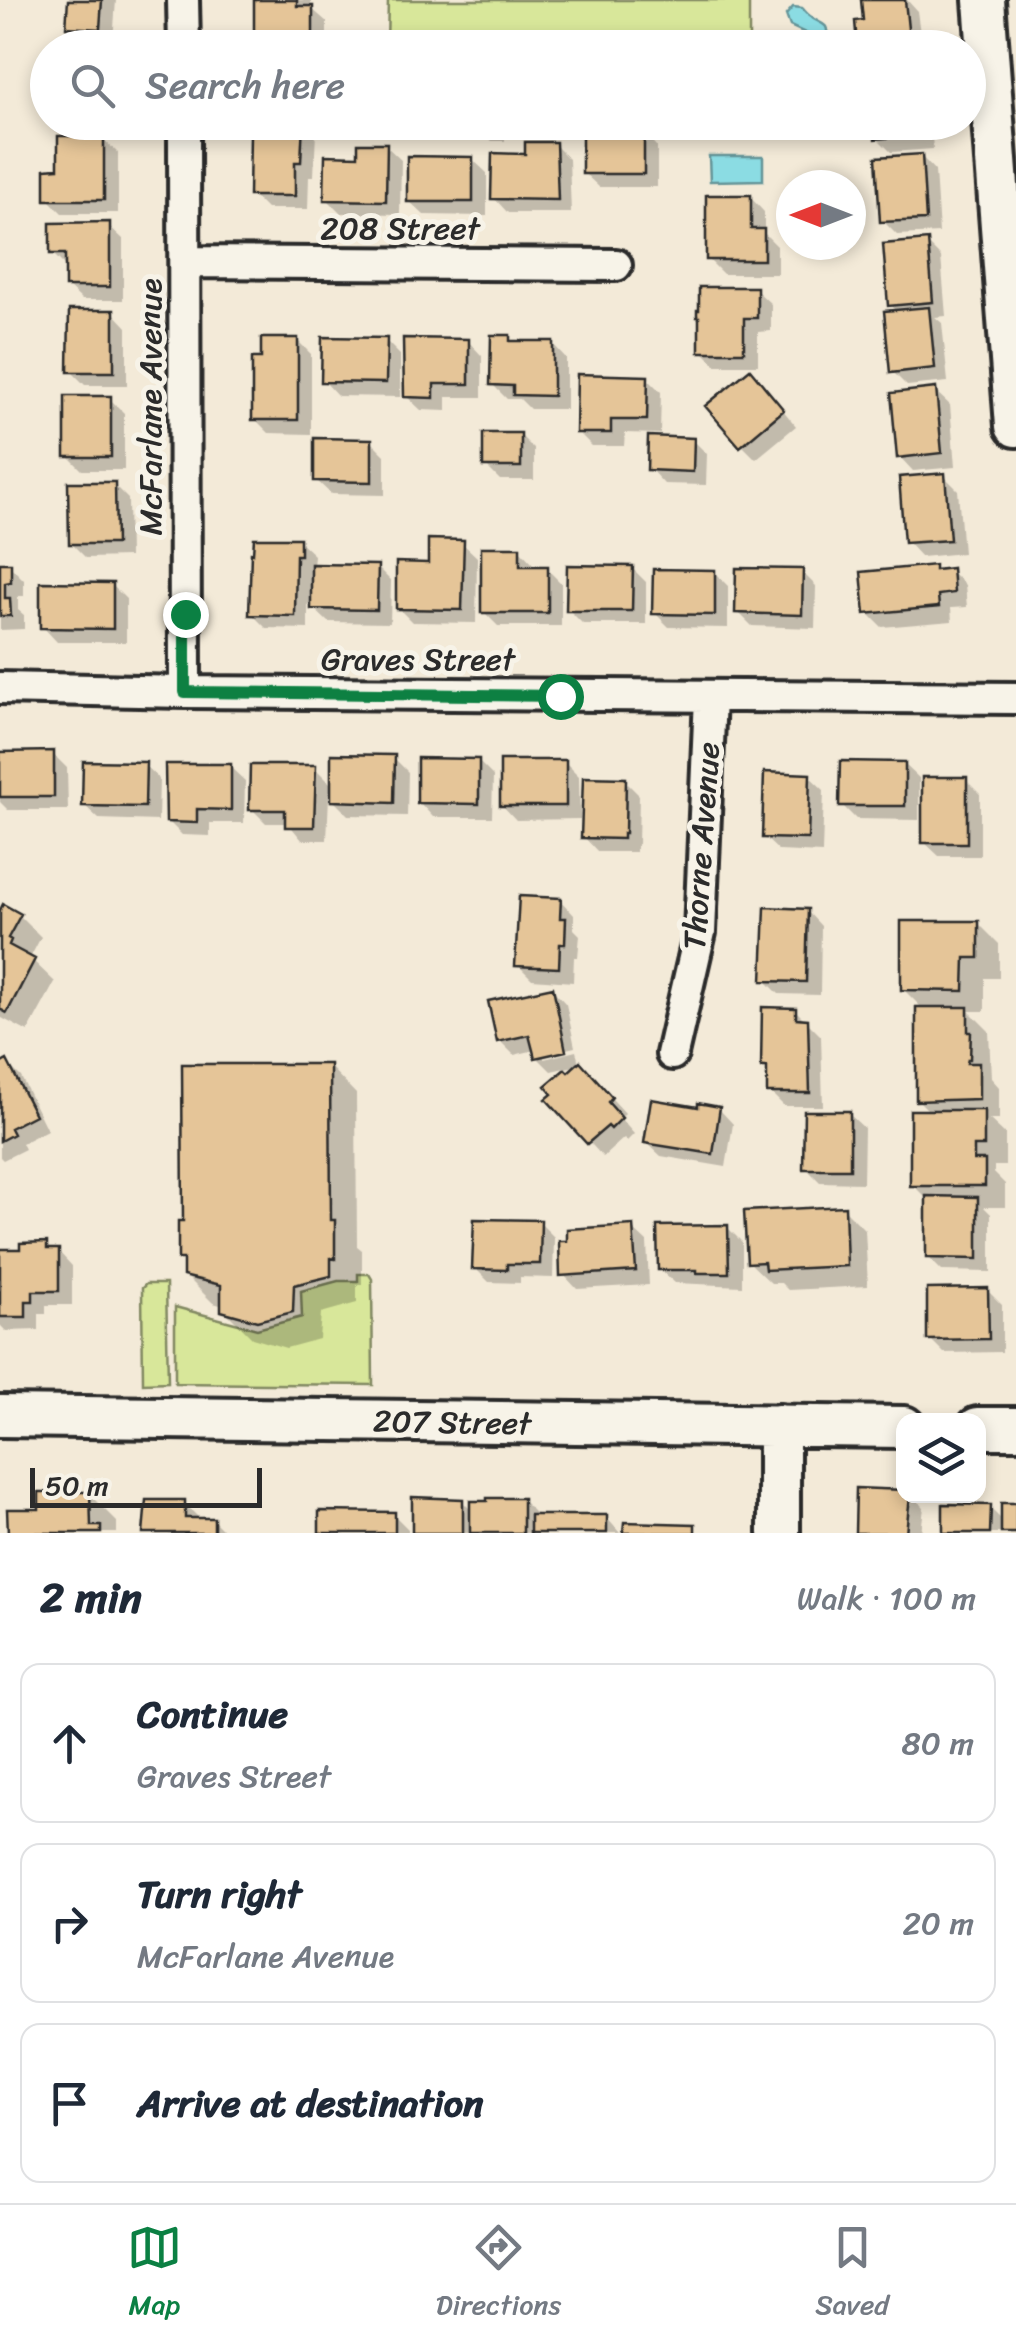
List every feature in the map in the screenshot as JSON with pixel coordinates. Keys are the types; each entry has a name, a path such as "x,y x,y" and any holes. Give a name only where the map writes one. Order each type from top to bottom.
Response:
{"street":[{"path":"183,0 184,30"},
{"path":"984,0 1016,426"},
{"name":"McFarlane Avenue","path":"184,140 185,692"},
{"name":"208 Street","path":"185,262 616,265"},
{"name":"Graves Street","path":"0,688 1016,698"},
{"name":"Thorne Avenue","path":"672,1054 700,932 710,697"},
{"name":"207 Street","path":"0,1416 896,1426"},
{"path":"779,1533 780,1425"},
{"path":"986,1428 1016,1428"}],"green space":[{"path":"388,0 749,0 749,30 387,30"},
{"path":"358,1274 369,1274 372,1279 373,1385 175,1383 175,1307 257,1329 302,1317 301,1291 338,1281 358,1281"},
{"path":"146,1284 166,1284 168,1382 143,1383 142,1288"}],"water":[{"path":"793,7 802,8 827,30 799,30 790,26 786,15"},
{"path":"709,156 763,156 763,180 710,181"}],"building":[{"path":"68,0 102,0 100,29 66,27"},
{"path":"254,0 297,0 297,6 313,6 313,30 254,30"},
{"path":"861,0 905,0 908,30 856,30 855,21 863,20"},
{"path":"58,140 104,140 104,200 45,200 45,169 58,168"},
{"path":"250,140 302,140 301,162 295,162 295,196 249,196"},
{"path":"582,140 644,140 644,174 582,174"},
{"path":"525,142 556,142 558,200 491,199 492,153 525,154"},
{"path":"358,143 387,143 386,201 324,200 325,155 358,156"},
{"path":"922,154 926,220 880,222 876,157"},
{"path":"407,156 473,157 473,202 407,202"},
{"path":"706,195 751,195 751,229 764,229 764,260 706,260"},
{"path":"110,222 110,287 65,287 65,254 50,254 50,223"},
{"path":"928,240 933,302 888,306 883,244"},
{"path":"699,287 757,287 757,318 744,318 744,352 699,352"},
{"path":"929,307 935,368 890,373 884,311"},
{"path":"69,310 114,310 114,372 68,372"},
{"path":"491,335 510,335 510,341 553,341 553,396 513,395 513,386 490,385"},
{"path":"322,337 387,338 386,383 321,382"},
{"path":"261,338 298,338 298,420 252,420 252,358 261,358"},
{"path":"403,338 469,339 469,384 434,384 434,398 404,397"},
{"path":"750,369 784,410 740,447 705,406"},
{"path":"577,374 648,376 647,420 611,420 611,433 576,433"},
{"path":"936,388 942,453 897,458 891,393"},
{"path":"65,396 111,396 111,457 65,457"},
{"path":"483,433 521,433 521,467 483,467"},
{"path":"648,436 694,438 693,472 647,470"},
{"path":"314,438 372,439 372,482 314,481"},
{"path":"945,473 950,540 904,543 899,477"},
{"path":"68,482 115,482 116,544 69,544"},
{"path":"254,538 300,538 295,616 249,615"},
{"path":"428,539 464,540 462,610 396,609 396,562 428,563"},
{"path":"481,547 520,547 520,566 548,566 548,613 481,613"},
{"path":"0,563 11,563 11,582 5,583 5,598 10,598 11,616 0,616"},
{"path":"311,564 378,565 377,610 311,609"},
{"path":"567,565 633,566 632,611 566,611"},
{"path":"935,565 935,570 952,568 954,593 938,595 939,607 865,614 861,572"},
{"path":"736,568 803,569 802,615 735,613"},
{"path":"653,569 715,570 715,615 652,614"},
{"path":"40,582 113,583 113,629 40,628"},
{"path":"54,751 54,797 0,797 0,752"},
{"path":"331,754 395,755 394,803 331,801"},
{"path":"417,758 479,759 479,804 417,803"},
{"path":"500,760 566,760 566,806 500,806"},
{"path":"83,761 146,762 145,807 82,806"},
{"path":"840,761 905,762 905,806 839,806"},
{"path":"165,764 231,764 231,810 197,809 197,823 166,822"},
{"path":"250,765 316,765 314,827 285,827 285,810 249,810"},
{"path":"764,772 810,774 808,839 762,838"},
{"path":"583,777 626,778 623,839 581,838"},
{"path":"922,777 967,777 967,843 922,843"},
{"path":"519,896 561,898 560,918 566,918 559,968 515,966"},
{"path":"3,904 21,914 8,938 9,945 35,959 7,1013 0,1009"},
{"path":"765,907 808,909 806,982 762,981"},
{"path":"901,921 979,921 979,958 965,958 964,991 901,990"},
{"path":"553,987 566,1051 535,1058 529,1035 497,1042 488,1001"},
{"path":"762,1007 796,1008 796,1018 808,1019 810,1093 767,1093 767,1067 761,1067"},
{"path":"916,1007 968,1007 971,1032 967,1063 979,1063 979,1099 916,1101"},
{"path":"7,1060 35,1115 10,1128 13,1134 0,1141 0,1064"},
{"path":"580,1061 612,1097 608,1102 622,1118 587,1144 546,1099 552,1094 545,1086"},
{"path":"182,1064 330,1064 335,1259 331,1258 331,1276 294,1285 293,1312 257,1321 221,1311 221,1285 183,1276 183,1259 178,1259 178,1221 183,1221"},
{"path":"651,1099 720,1107 713,1154 644,1143"},
{"path":"910,1110 984,1110 984,1146 974,1146 974,1160 985,1160 985,1186 910,1186"},
{"path":"804,1111 850,1111 850,1169 803,1169"},
{"path":"926,1196 978,1197 978,1259 926,1258"},
{"path":"845,1206 847,1266 765,1270 764,1262 747,1263 744,1211"},
{"path":"474,1219 541,1220 540,1264 507,1264 507,1270 472,1269"},
{"path":"633,1225 636,1271 560,1276 559,1241 567,1241 567,1229"},
{"path":"728,1225 729,1273 658,1270 657,1226"},
{"path":"47,1242 47,1249 59,1249 59,1291 33,1291 33,1301 26,1301 26,1317 0,1317 0,1249"},
{"path":"988,1288 989,1339 927,1340 927,1289"},
{"path":"856,1488 896,1490 896,1503 909,1503 906,1533 855,1533"},
{"path":"39,1492 90,1492 91,1526 101,1526 101,1533 8,1533 7,1509 39,1509"},
{"path":"412,1497 463,1499 463,1533 412,1533"},
{"path":"523,1498 523,1533 470,1533 470,1501"},
{"path":"146,1500 185,1500 185,1518 214,1518 214,1533 143,1533"},
{"path":"1001,1503 1016,1503 1016,1533 1001,1533"},
{"path":"943,1504 991,1505 990,1533 943,1533"},
{"path":"319,1511 395,1512 395,1533 319,1533"},
{"path":"530,1515 607,1515 607,1533 530,1533"},
{"path":"624,1522 695,1524 695,1533 623,1533"}],"route":[{"path":"185,614 185,692 560,696"}]}
